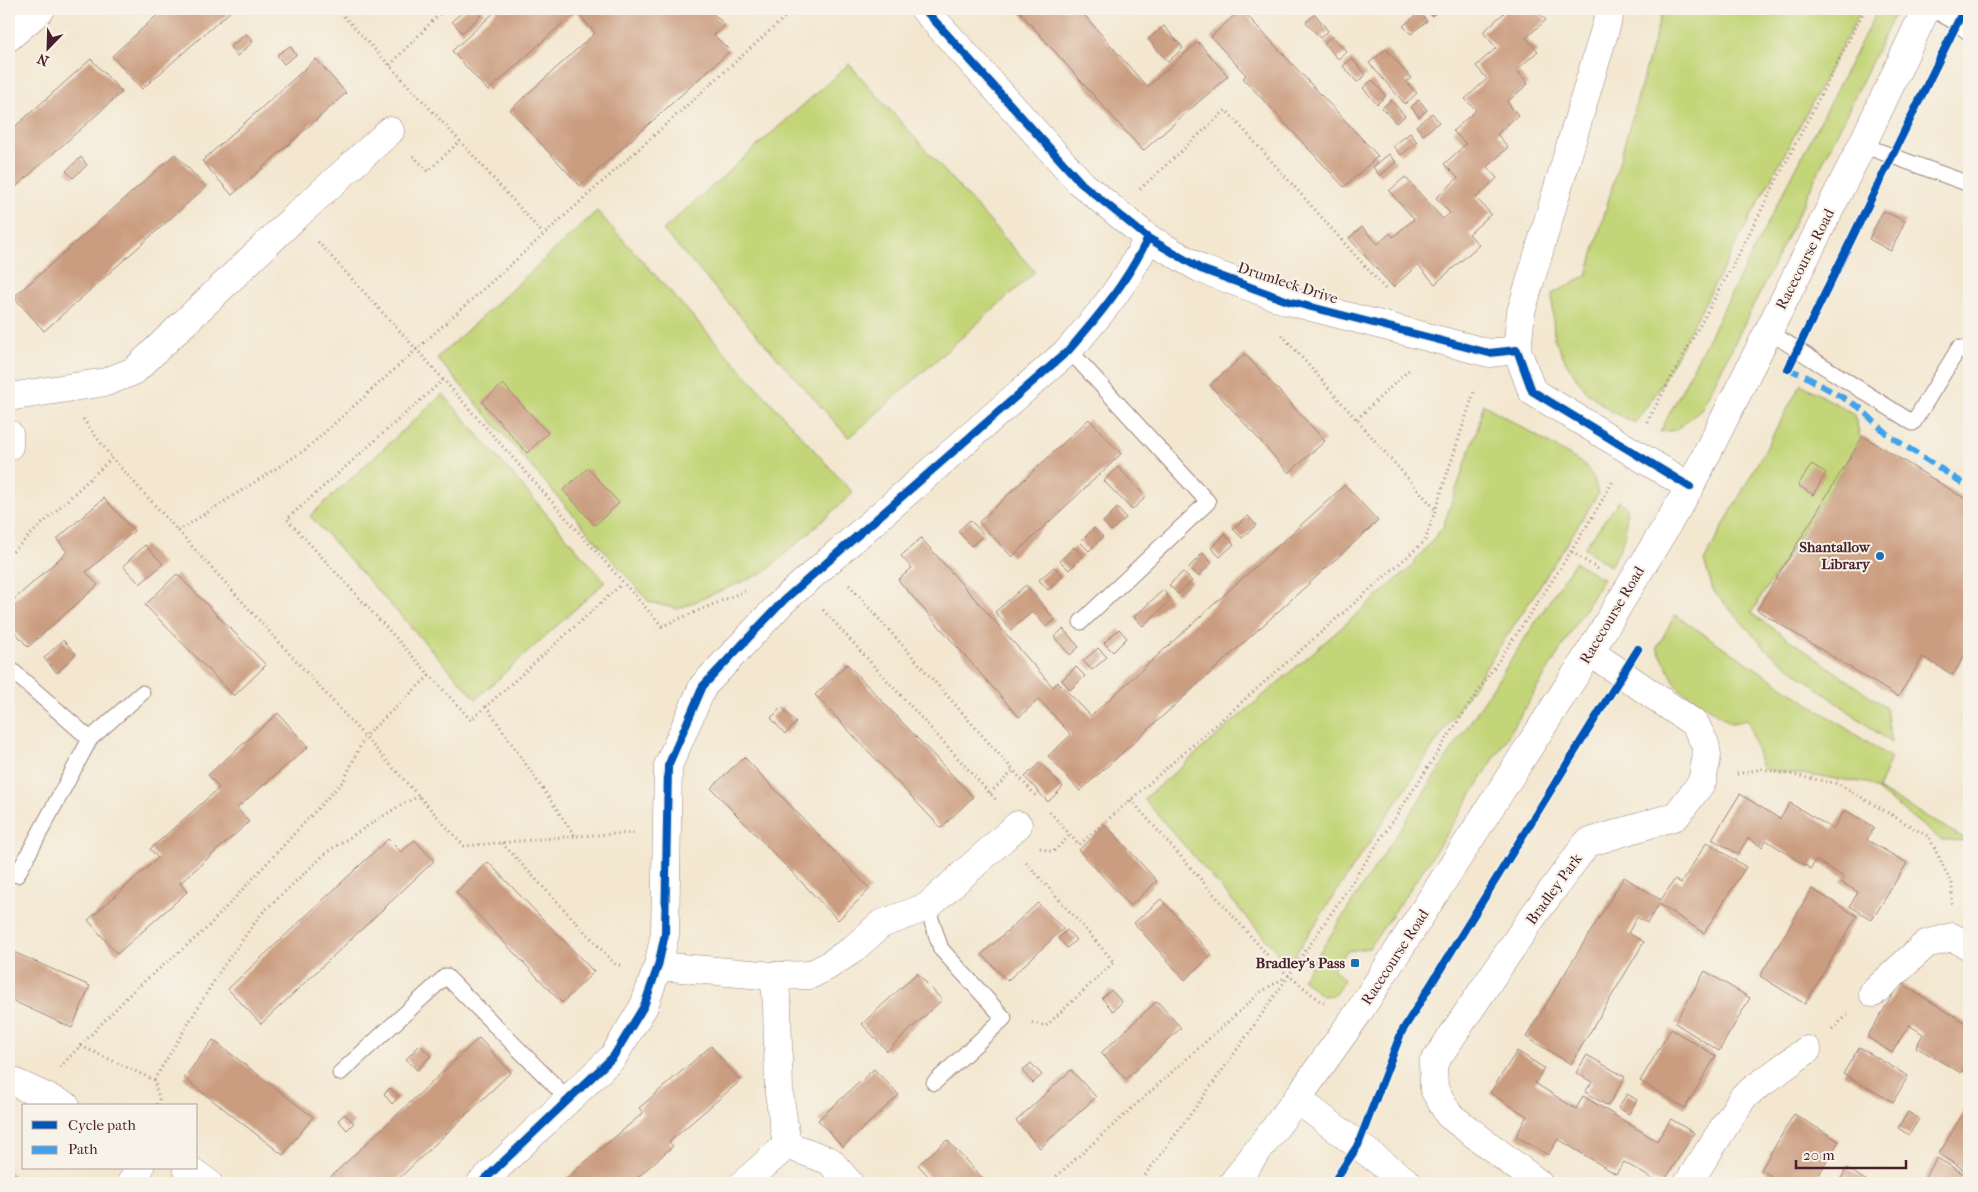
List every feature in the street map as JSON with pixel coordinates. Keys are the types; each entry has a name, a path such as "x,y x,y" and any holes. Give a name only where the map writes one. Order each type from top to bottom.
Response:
{"street":[{"path":"9,37 41,9"},
{"name":"Drumleck Drive","path":"924,9 1082,184 1148,238 1202,269 1288,300 1489,354 1518,350"},
{"path":"1611,9 1521,312 1518,350 1532,390 1630,452 1690,487"},
{"name":"Racecourse Road","path":"1233,1183 1297,1099 1358,1013 1590,652 1690,487 1862,145 1926,9"},
{"path":"9,397 106,382 134,371 294,217 390,131"},
{"path":"481,1183 613,1057 644,1006 658,966 665,934 665,832 668,766 703,686 784,600 1069,350 1108,305 1135,265 1148,238"},
{"path":"9,434 9,446"},
{"name":"Bradley Park","path":"1538,1183 1449,1114 1434,1089 1433,1064 1531,919 1586,843 1676,816 1702,782 1706,755 1705,744 1695,724 1590,652"},
{"path":"658,966 774,976 810,975 852,950 880,924 927,907 1011,831"},
{"path":"1873,993 1926,944 1961,942"},
{"path":"774,976 777,1004 779,1093 787,1145"},
{"path":"1688,1183 1744,1096 1807,1050"},
{"path":"9,1080 62,1104"},
{"path":"1297,1099 1408,1183"},
{"path":"744,1183 787,1145"},
{"path":"787,1145 830,1161 849,1183"},
{"path":"131,1183 139,1170"},
{"path":"190,1170 208,1183"}],"lane":[{"path":"1932,9 1957,23 1969,33"},
{"path":"1862,145 1969,184"},
{"path":"1768,331 1913,423 1958,348 1969,354"},
{"path":"1069,350 1208,502 1081,622"},
{"path":"9,668 90,739"},
{"path":"16,876 90,739 142,693"},
{"path":"927,907 941,949 1004,1018 934,1083"},
{"path":"340,1073 446,976 568,1099"}],"path":[{"path":"337,9 460,140 543,234"},
{"path":"390,65 444,9"},
{"path":"178,531 305,450 794,9"},
{"path":"1140,1183 1205,1098 1354,881 1476,694 1572,552 1630,452 1734,263 1865,9"},
{"path":"1121,216 1141,187 1226,110 1392,297 1403,331"},
{"path":"390,131 428,172 460,140"},
{"path":"294,217 417,350 622,584 662,626 750,589"},
{"path":"1276,329 1436,509"},
{"path":"1357,419 1415,364"},
{"path":"443,380 287,519 471,720 622,584"},
{"path":"60,389 112,458 464,846 575,836 665,832"},
{"path":"1045,806 1079,845 1425,541 1475,389"},
{"path":"9,555 112,458"},
{"path":"1572,552 1598,570"},
{"path":"823,566 1039,799"},
{"path":"823,566 824,590 821,608 990,794 1011,831 1114,962 1046,1026 1004,1018"},
{"path":"35,1092 133,991 205,930 344,780 365,736 430,676"},
{"path":"486,706 575,836"},
{"path":"1702,782 1762,769 1839,784 1929,837 1952,884 1961,942"},
{"path":"990,794 1013,771"},
{"path":"157,1104 159,1100 154,1080 220,970 261,914 327,852 392,810 419,796"},
{"path":"1131,800 1277,966 1320,1001 1358,1013"},
{"path":"502,843 616,965 658,966"},
{"path":"1049,1183 1262,991 1288,976"},
{"path":"1807,1050 1873,993"},
{"path":"81,1046 154,1080"},
{"path":"1333,1183 1358,1145"}],"green space":[{"path":"1663,9 1862,9 1657,392 1635,423 1609,410 1586,391 1567,364 1554,338 1552,294 1587,275"},
{"path":"1878,9 1897,9 1702,408 1676,430 1660,432"},
{"path":"849,64 1035,272 849,438 663,230"},
{"path":"597,211 853,493 765,572 678,609 649,602 437,358"},
{"path":"1801,384 1854,414 1861,440 1751,613 1886,707 1891,743 1768,651 1714,592 1704,561"},
{"path":"443,394 605,582 476,699 310,516"},
{"path":"1483,404 1585,465 1594,479 1598,494 1530,601 1288,965 1144,799 1409,569 1443,527 1479,424"},
{"path":"1619,501 1626,507 1626,525 1619,551 1610,566 1584,548"},
{"path":"1575,562 1603,579 1431,858 1369,948 1347,951 1333,968 1344,980 1334,995 1322,996 1302,979"},
{"path":"1675,615 1891,758 1878,789 1969,841 1941,840 1868,783 1762,769 1748,720 1731,723 1678,688 1657,648"}],"building":[{"path":"164,9 233,9 142,89 112,56"},
{"path":"466,9 481,9 484,12 462,33 452,21"},
{"path":"498,9 689,9 693,13 698,9 709,9 725,25 714,35 730,51 580,186 510,110 595,33 576,11 488,91 452,51"},
{"path":"1017,9 1079,9 1147,87 1198,42 1228,76 1143,151"},
{"path":"1241,9 1378,156 1344,187 1243,78 1246,75 1211,37"},
{"path":"1426,9 1441,9 1432,16"},
{"path":"1500,9 1542,9 1538,12 1546,20 1526,38 1538,51 1517,70 1528,84 1507,102 1518,115 1497,134 1508,147 1487,167 1497,178 1476,198 1491,214 1469,234 1479,245 1435,284 1418,265 1393,287 1349,238 1362,227 1378,244 1390,233 1393,237 1414,219 1389,191 1405,177 1443,219 1450,213 1436,198 1458,178 1444,164 1466,144 1453,131 1476,110 1465,99 1487,79 1476,66 1496,48 1483,32 1504,13"},
{"path":"1420,12 1427,21 1411,34 1403,26"},
{"path":"1315,14 1328,31 1320,38 1306,22"},
{"path":"1164,26 1183,48 1168,62 1148,39"},
{"path":"246,34 253,42 237,56 230,47"},
{"path":"1332,36 1347,52 1338,59 1324,43"},
{"path":"290,46 296,55 284,64 277,55"},
{"path":"1386,49 1411,78 1406,82 1417,93 1405,104 1369,63"},
{"path":"91,59 122,92 9,193 9,132"},
{"path":"316,59 346,93 232,195 202,161"},
{"path":"1352,59 1366,75 1357,82 1343,66"},
{"path":"1372,80 1386,96 1377,104 1363,88"},
{"path":"1391,100 1405,116 1396,123 1382,108"},
{"path":"1419,100 1427,110 1419,117 1411,107"},
{"path":"1432,113 1439,122 1423,135 1416,126"},
{"path":"1410,133 1417,142 1401,155 1393,146"},
{"path":"175,154 206,187 44,331 14,297"},
{"path":"1389,154 1396,162 1380,176 1373,167"},
{"path":"81,157 87,165 73,178 66,171"},
{"path":"1883,211 1905,221 1891,251 1869,239"},
{"path":"1245,354 1325,441 1289,473 1210,385"},
{"path":"503,384 548,433 527,453 482,402"},
{"path":"1089,419 1121,454 1012,557 979,522"},
{"name":"Shantallow Library","path":"1863,436 1969,501 1969,648 1953,675 1923,657 1898,697 1757,610"},
{"path":"1812,464 1826,473 1813,495 1798,485"},
{"path":"1118,467 1146,497 1132,510 1104,481"},
{"path":"588,468 619,503 595,525 563,490"},
{"path":"1345,485 1378,521 1080,791 1048,756 1071,735 1039,699 1019,717 898,580 912,568 901,556 921,538 1053,687 1058,682 1091,716"},
{"path":"104,498 134,531 86,572 98,585 28,647 9,625 9,604 67,552 57,539"},
{"path":"1117,508 1126,518 1111,531 1103,522"},
{"path":"1248,516 1256,525 1242,538 1233,529"},
{"path":"970,520 984,535 971,546 958,531"},
{"path":"1094,528 1103,537 1089,551 1080,542"},
{"path":"1225,534 1234,544 1220,557 1211,548"},
{"path":"145,545 163,564 140,584 123,566"},
{"path":"1074,547 1083,556 1069,570 1060,561"},
{"path":"1203,553 1212,563 1198,576 1189,567"},
{"path":"1054,567 1063,576 1048,590 1039,580"},
{"path":"1183,572 1192,581 1178,594 1169,585"},
{"path":"177,574 266,665 234,696 145,605"},
{"path":"1026,585 1055,620 1046,627 1033,611 1011,630 995,612"},
{"path":"1163,590 1171,600 1143,626 1134,617"},
{"path":"1063,629 1079,647 1070,655 1054,637"},
{"path":"1119,629 1127,638 1113,652 1104,643"},
{"path":"63,640 76,654 57,673 44,658"},
{"path":"1098,648 1107,657 1092,670 1083,661"},
{"path":"847,664 973,797 941,828 815,695"},
{"path":"1076,667 1085,676 1070,690 1062,680"},
{"path":"782,707 796,723 785,734 771,718"},
{"path":"278,713 308,747 237,808 249,822 180,883 187,892 117,954 88,920 158,858 150,849 219,788 208,775"},
{"path":"744,757 870,889 838,920 711,788"},
{"path":"1040,762 1063,787 1048,802 1025,777"},
{"path":"1740,794 1780,819 1790,803 1833,829 1845,810 1874,827 1867,840 1907,863 1872,920 1850,906 1858,892 1841,882 1844,877 1815,860 1811,869 1766,840 1762,847 1748,838 1738,854 1712,839"},
{"path":"1106,825 1157,881 1130,906 1079,850"},
{"path":"388,839 401,852 415,840 434,861 261,1024 228,989"},
{"path":"1707,842 1746,867 1704,933 1659,904 1647,923 1637,917 1628,933 1644,942 1571,1064 1526,1037 1624,877 1661,900 1675,879 1681,883"},
{"path":"488,862 594,972 562,1003 456,892"},
{"path":"1812,889 1857,916 1805,1004 1760,976"},
{"path":"1161,899 1212,955 1185,980 1134,923"},
{"path":"1038,903 1063,929 1007,981 982,954"},
{"path":"1067,930 1076,940 1067,948 1058,938"},
{"path":"9,950 90,986 72,1028 9,999"},
{"path":"1705,971 1750,998 1719,1051 1675,1023"},
{"path":"917,973 942,1000 887,1051 862,1024"},
{"path":"1900,983 1969,1025 1969,1067 1965,1065 1961,1073 1916,1047 1923,1034 1909,1025 1892,1053 1867,1037"},
{"path":"1111,990 1122,1002 1113,1011 1102,998"},
{"path":"1157,1001 1181,1028 1126,1079 1101,1053"},
{"path":"1671,1029 1716,1056 1685,1108 1640,1081"},
{"path":"479,1038 511,1072 394,1183 324,1183"},
{"path":"213,1040 313,1117 283,1155 184,1078"},
{"path":"420,1045 431,1056 417,1070 406,1059"},
{"path":"711,1046 740,1081 669,1142 673,1146 631,1183 561,1183 643,1113 639,1108"},
{"path":"1859,1047 1908,1076 1893,1102 1843,1074"},
{"path":"1517,1051 1544,1068 1535,1083 1576,1109 1583,1096 1657,1141 1671,1119 1694,1133 1663,1183 1659,1183 1624,1162 1616,1174 1558,1139 1548,1155 1516,1136 1527,1116 1490,1093"},
{"path":"1587,1055 1625,1077 1608,1106 1585,1092 1592,1082 1576,1073"},
{"path":"1031,1063 1042,1075 1033,1083 1022,1071"},
{"path":"874,1069 899,1095 843,1147 818,1120"},
{"path":"1071,1070 1096,1097 1040,1148 1016,1121"},
{"path":"390,1088 399,1097 392,1104 384,1094"},
{"path":"1627,1094 1637,1100 1629,1114 1618,1108"},
{"path":"1969,1103 1969,1173 1939,1154"},
{"path":"1908,1112 1919,1119 1909,1135 1898,1128"},
{"path":"345,1114 354,1123 347,1130 338,1120"},
{"path":"1794,1114 1839,1141 1814,1183 1783,1183 1761,1170"},
{"path":"947,1140 987,1183 935,1183 918,1165"},
{"path":"1937,1158 1969,1177 1969,1183 1922,1183"},
{"path":"1847,1168 1868,1182 1844,1183 1840,1180"},
{"path":"9,1171 21,1183 9,1183"}],"marked path":[{"path":"1788,369 1805,376 1859,407 1888,435 1969,487"}],"cycle path":[{"path":"924,9 1082,184 1148,238 1201,269 1288,301 1489,353 1517,350 1532,391 1690,487"},
{"path":"1788,369 1964,9"},
{"path":"481,1183 613,1057 644,1006 658,966 665,934 668,766 703,686 784,600 1069,350 1113,297 1148,238"},
{"path":"1335,1183 1358,1145 1401,1033 1638,649"}],"place":[{"name":"Shantallow Library","path":"1880,556"},
{"name":"Bradley's Pass","path":"1355,963"}]}
